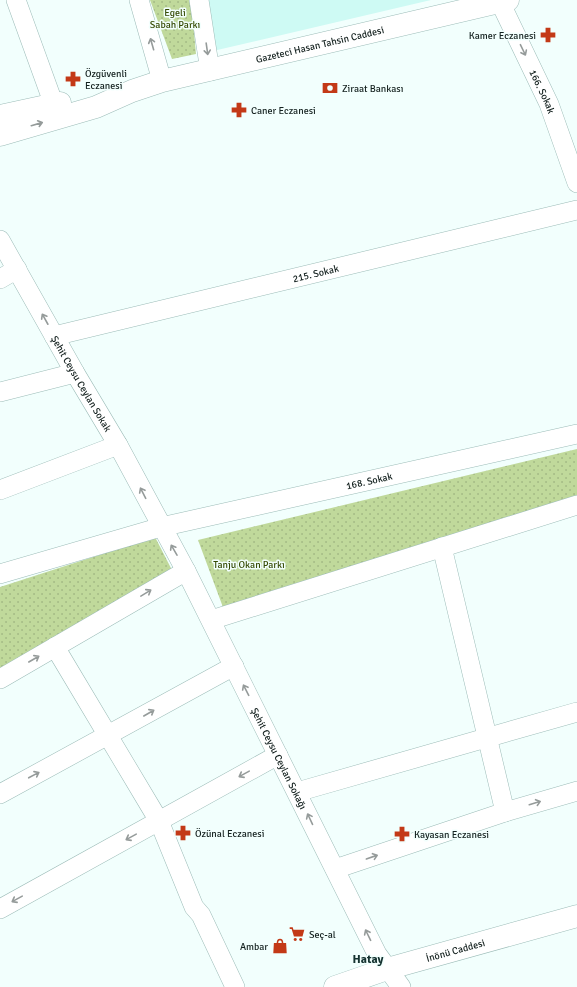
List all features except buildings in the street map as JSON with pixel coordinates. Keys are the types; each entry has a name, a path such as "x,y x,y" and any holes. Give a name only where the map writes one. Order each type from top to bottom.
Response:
{"main road":[{"name":"Gazeteci Hasan Tahsin Caddesi","path":"0,135 96,107 132,91 162,81 504,1"},
{"name":"Gazeteci Hasan Tahsin Caddesi","path":"0,116 54,105 91,93 132,91"},
{"name":"İnönü Caddesi","path":"335,987 387,969 577,916"}],"street":[{"path":"16,0 54,105"},
{"path":"139,0 162,81"},
{"path":"200,0 210,71"},
{"name":"166. Sokak","path":"504,1 550,104 577,183"},
{"name":"215. Sokak","path":"54,336 577,210"},
{"name":"Şehit Ceysu Ceylan Sokak","path":"0,240 75,374 118,445 161,527"},
{"path":"0,279 17,269"},
{"path":"0,392 75,374"},
{"name":"168. Sokak","path":"0,574 161,527 577,434"},
{"path":"0,490 118,445"},
{"path":"211,620 577,505"},
{"name":"Şehit Ceysu Ceylan Sokağı","path":"161,527 211,620 377,954 400,987"},
{"path":"442,547 505,812"},
{"path":"0,679 186,571"},
{"path":"55,647 159,821 194,907 201,915 236,987"},
{"path":"0,794 234,666"},
{"path":"297,792 577,712"},
{"path":"0,909 278,755"},
{"path":"335,869 505,812 577,791"}],"shaded area":[{"path":"202,0 431,0 213,51"}],"green space":[{"name":"Egeli Sabah Parkı","path":"150,0 191,0 196,54 172,59"},
{"name":"Tanju Okan Parkı","path":"577,449 577,497 224,610 198,540"},
{"path":"155,537 174,574 0,668 0,587"}],"place":[{"name":"Kamer Eczanesi","path":"548,35"},
{"name":"Özgüvenli Eczanesi","path":"73,79"},
{"name":"Ziraat Bankası","path":"330,88"},
{"name":"Caner Eczanesi","path":"239,110"},
{"name":"Özünal Eczanesi","path":"183,833"},
{"name":"Kayasan Eczanesi","path":"402,834"},
{"name":"Seç-al","path":"297,934"},
{"name":"Ambar","path":"280,946"}],"district":[{"name":"Hatay","path":"368,959"}]}
